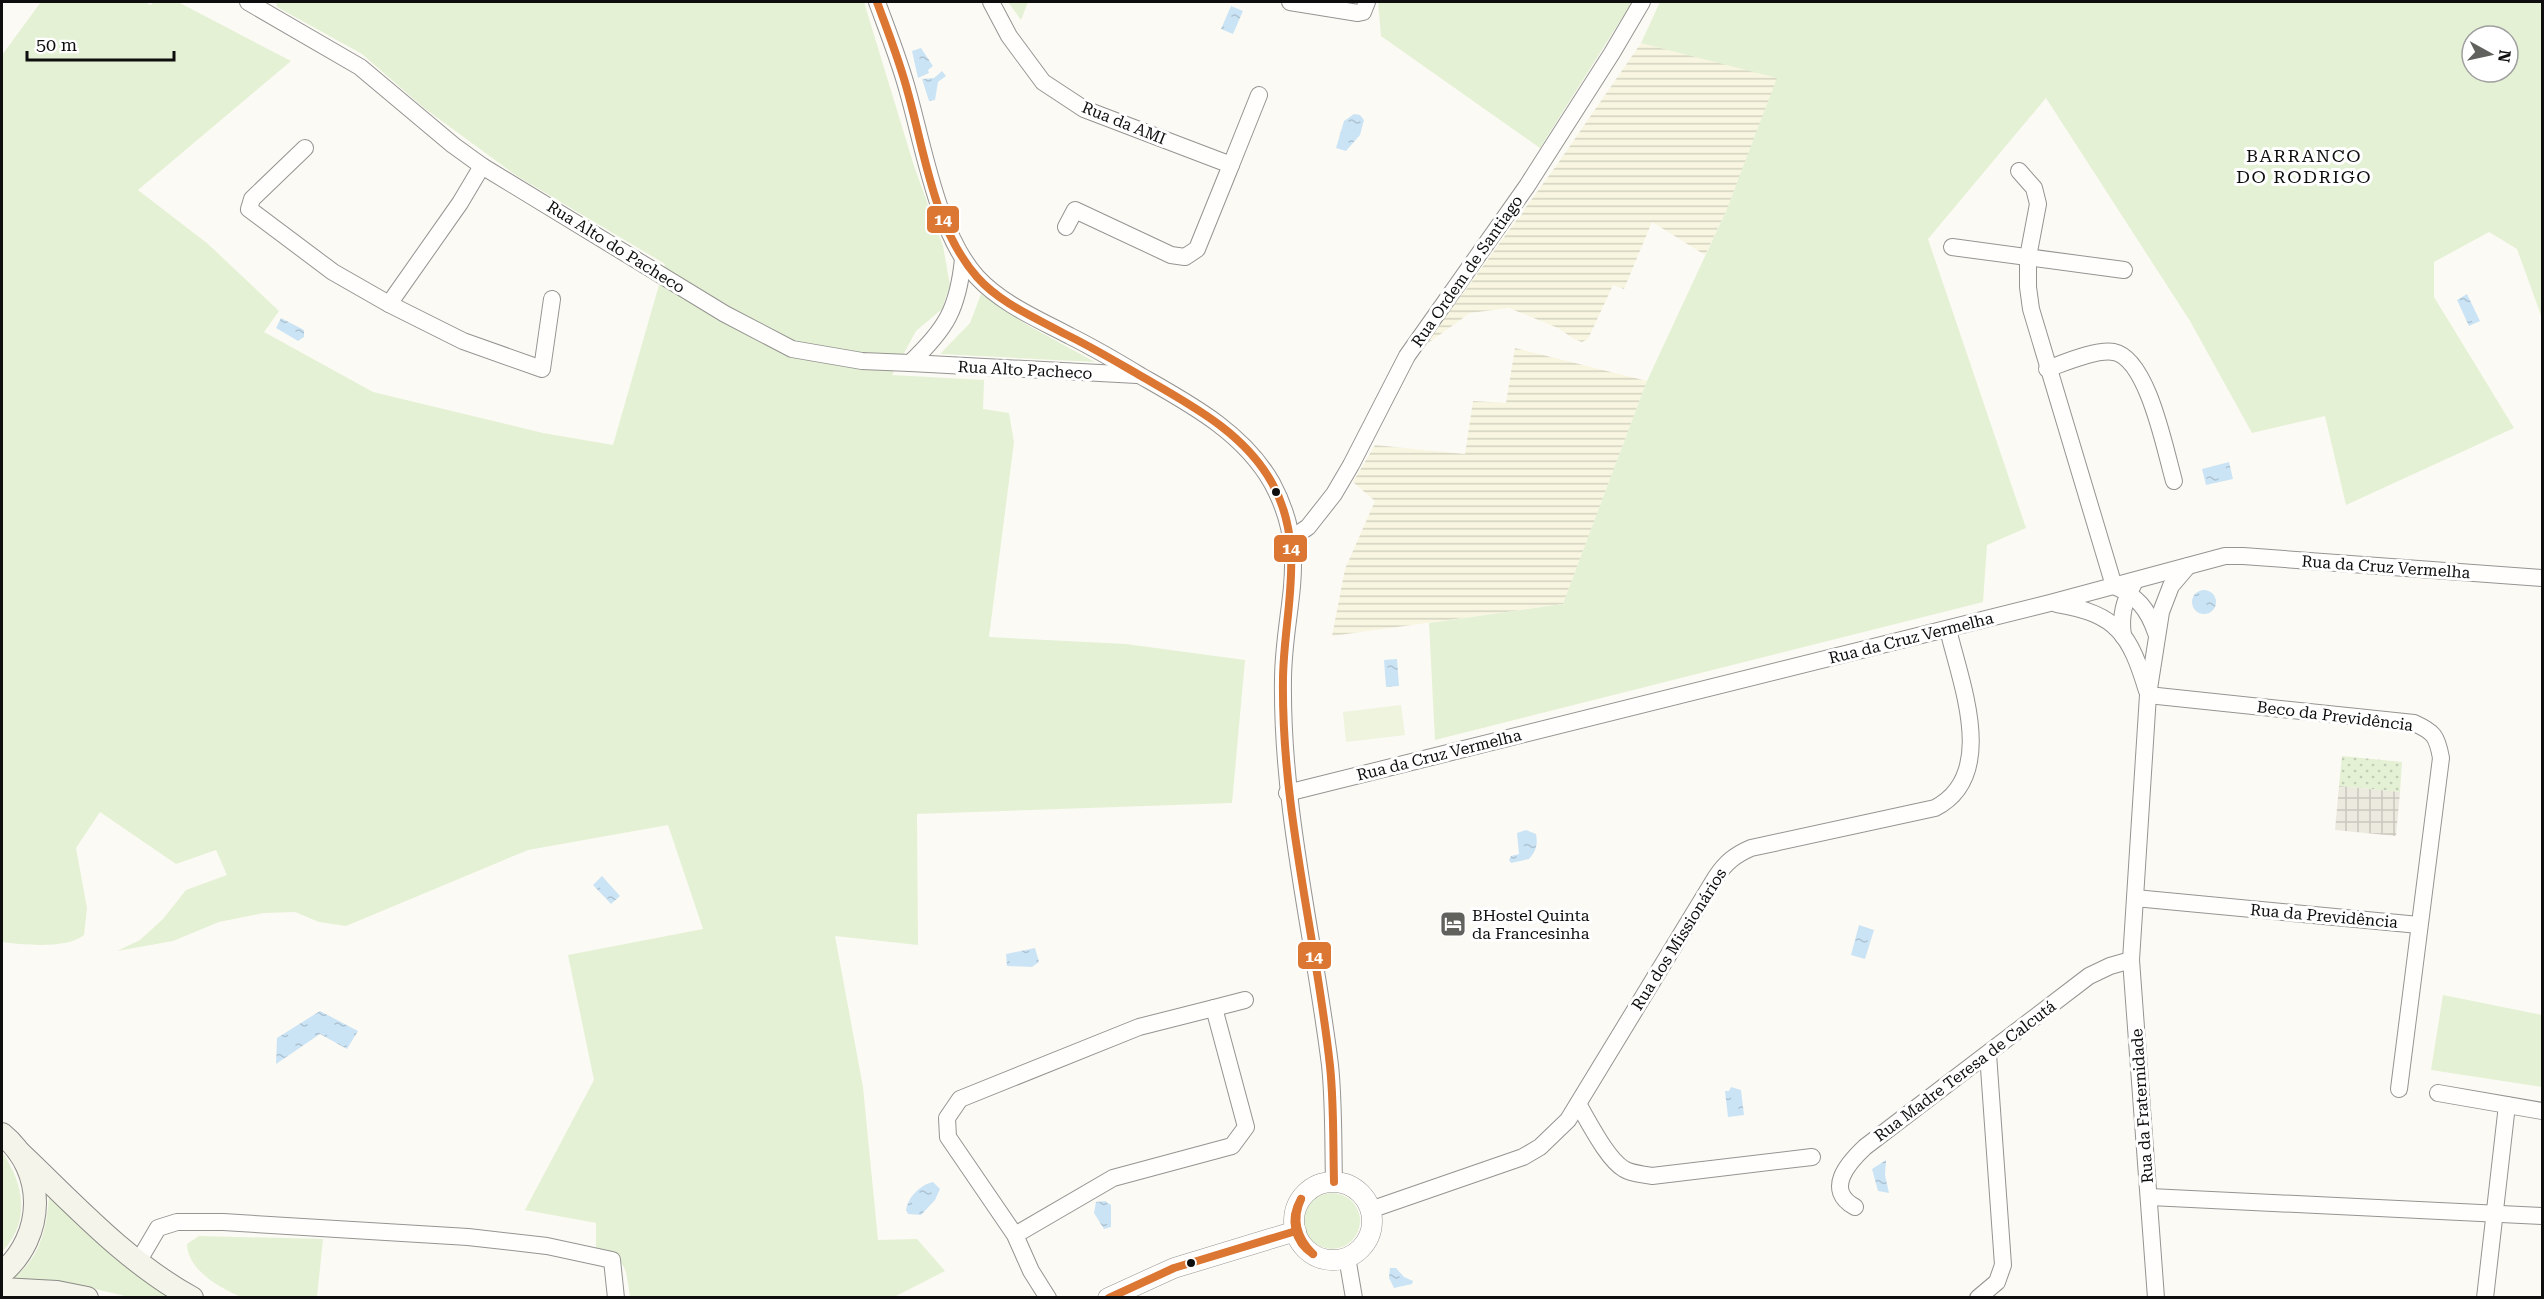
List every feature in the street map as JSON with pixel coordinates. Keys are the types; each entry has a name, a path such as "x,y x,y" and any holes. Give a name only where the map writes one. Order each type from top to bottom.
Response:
{"main road":[{"path":"8,1138 138,1262 192,1298"},
{"path":"2,1273 20,1254 28,1240 35,1210 32,1180 8,1138"},
{"path":"2,1289 57,1292 87,1298"}],"street":[{"name":"Rua Alto do Pacheco","path":"248,2 360,67 453,146 482,166 725,314 792,349 862,361 910,363"},
{"path":"877,2 907,87 948,230 963,259 978,279 1003,299 1194,406 1238,440 1271,482 1288,521 1292,538 1294,573 1283,676 1287,793 1330,1068 1334,1182"},
{"name":"Rua da AMI","path":"991,2 1009,36 1043,82 1084,109 1231,165"},
{"path":"1290,2 1358,14 1363,12 1366,2"},
{"name":"Rua Ordem de Santiago","path":"1292,538 1308,527 1334,494 1352,465 1407,356 1527,186 1642,2"},
{"path":"1066,227 1075,210 1171,255 1185,257 1197,249 1259,95"},
{"path":"305,148 252,198 249,209 333,272 389,304 463,341 542,369 552,299"},
{"path":"389,304 460,203 482,166"},
{"path":"2019,171 2034,188 2038,204 2028,257 2028,287 2031,309 2047,369 2126,586 2150,615 2157,636"},
{"path":"1952,247 2124,270"},
{"path":"910,363 935,340 951,313 961,284 963,259"},
{"path":"2047,369 2099,352 2114,352 2126,357 2135,366 2145,383 2174,481"},
{"name":"Rua Alto Pacheco","path":"910,363 1140,375"},
{"name":"Rua da Cruz Vermelha","path":"1287,793 1948,628 2126,586 2225,556 2542,578"},
{"name":"Rua da Fraternidade","path":"2188,566 2171,586 2161,612 2148,695 2131,960 2150,1197 2542,1216"},
{"path":"2123,636 2121,619 2126,586"},
{"path":"2050,603 2083,609 2105,618 2123,636 2136,655 2148,695"},
{"name":"Rua dos Missionários","path":"1370,1210 1523,1157 1556,1134 1578,1104 1727,862 1738,854 1751,848 1935,808 1950,800 1968,770 1972,734 1948,628"},
{"name":"Beco da Previdência","path":"2148,695 2414,723 2429,730 2438,741 2441,758 2419,925"},
{"name":"Rua da Previdência","path":"2135,898 2419,925 2399,1089"},
{"name":"Rua Madre Teresa de Calcutá","path":"1855,1207 1846,1202 1841,1192 1846,1166 1865,1147 2089,976 2109,966 2131,960"},
{"path":"1048,1298 1031,1271 1015,1235 948,1137 947,1118 960,1099 1139,1027 1245,999"},
{"path":"1015,1235 1113,1178 1232,1146 1246,1127 1214,1008"},
{"path":"1978,1298 1997,1281 2002,1265 1988,1054"},
{"path":"2438,1093 2542,1111"},
{"path":"1578,1104 1612,1158 1624,1169 1637,1173 1652,1176 1812,1157"},
{"path":"2486,1298 2507,1105"},
{"path":"1334,1182 1350,1185 1367,1202 1370,1210 1369,1234 1361,1248 1347,1257 1331,1260 1316,1256 1303,1246 1296,1231 1296,1207 1305,1194 1318,1184 1334,1182"},
{"path":"2150,1197 2156,1298"},
{"path":"138,1262 158,1228 177,1222 223,1222 468,1237 547,1246 612,1260 616,1298"},
{"path":"1108,1298 1174,1268 1296,1231"},
{"path":"1347,1257 1354,1298"}],"shaded area":[{"path":"1641,43 1778,77 1727,209 1705,255 1652,222 1624,289 1613,285 1588,339 1582,342 1574,339 1558,328 1509,308 1470,313 1417,351 1467,288 1556,166"},
{"path":"1515,348 1647,381 1563,604 1332,636 1345,569 1375,501 1353,482 1375,445 1465,454 1473,401 1506,403"},
{"path":"2339,786 2400,792 2396,836 2335,830"}],"green space":[{"path":"41,2 144,2 151,5 153,2 178,2 291,61 138,190 208,244 279,311 264,332 373,392 543,433 613,445 665,264 517,176 424,108 362,54 277,7 276,2 864,2 914,166 943,246 950,285 942,309 916,331 892,375 984,380 983,409 1009,413 1014,442 989,637 1126,644 1245,660 1232,803 917,814 918,945 835,936 863,1087 878,1240 917,1239 945,1271 894,1297 630,1297 627,1278 620,1261 596,1248 596,1223 525,1210 594,1080 568,955 703,929 668,825 528,850 346,926 319,922 295,912 264,913 219,922 173,941 117,951 140,940 163,919 186,890 227,875 216,850 176,864 100,812 76,848 87,908 84,935 57,944 33,945 2,942 2,55"},
{"path":"1008,2 1028,2 1021,20"},
{"path":"1378,2 1632,2 1540,148 1381,36"},
{"path":"1660,2 2542,2 2542,318 2517,249 2489,232 2434,262 2434,297 2514,428 2346,505 2325,416 2252,433 2190,321 2046,98 1928,239 2026,528 1987,545 1983,602 1435,740 1429,623 1563,604 1647,381 1727,209 1777,78 1641,43"},
{"path":"981,294 1029,326 1095,362 940,354 970,323"},
{"path":"1401,705 1405,735 1346,742 1343,712"},
{"path":"2342,756 2402,762 2400,792 2339,786"},
{"path":"2443,995 2542,1015 2542,1087 2431,1070"},
{"path":"2,1152 10,1164 19,1190 21,1215 11,1240 2,1252"},
{"path":"49,1193 174,1297 129,1297 74,1284 9,1280 20,1273 35,1253 47,1218"},
{"path":"1332,1193 1347,1198 1355,1206 1360,1221 1355,1236 1347,1244 1332,1249 1317,1244 1309,1236 1304,1221 1309,1206 1317,1198"},
{"path":"199,1236 323,1239 317,1297 248,1298 224,1289 206,1277 192,1262 187,1244"}],"water":[{"path":"1231,6 1243,11 1233,34 1221,29"},
{"path":"921,48 933,66 928,70 929,73 918,78 912,51"},
{"path":"942,71 946,76 938,82 935,100 929,101 922,79 934,78"},
{"path":"1354,114 1360,115 1364,120 1360,135 1346,151 1336,148 1344,121"},
{"path":"2467,294 2480,321 2469,326 2457,300"},
{"path":"281,318 304,330 304,337 298,341 276,328"},
{"path":"2229,462 2233,479 2206,485 2202,469"},
{"path":"2204,590 2213,593 2216,602 2213,611 2204,614 2195,611 2192,602 2195,593"},
{"path":"1397,659 1399,686 1386,687 1384,660"},
{"path":"1526,830 1536,834 1535,850 1529,859 1511,863 1509,860 1511,856 1519,854 1517,833"},
{"path":"602,876 620,896 611,904 593,885"},
{"path":"1859,925 1874,930 1865,959 1851,955"},
{"path":"1035,948 1039,962 1032,967 1007,966 1006,954"},
{"path":"320,1011 358,1031 347,1049 320,1034 276,1064 277,1038"},
{"path":"1731,1087 1741,1090 1744,1115 1728,1117 1725,1091 1729,1091"},
{"path":"1886,1160 1885,1175 1889,1193 1878,1191 1872,1169"},
{"path":"933,1182 940,1189 935,1200 921,1215 908,1214 907,1205 915,1192"},
{"path":"1105,1201 1111,1205 1111,1227 1104,1229 1094,1213 1096,1202"},
{"path":"1390,1268 1396,1268 1404,1277 1413,1281 1412,1284 1394,1288 1389,1278"}],"transit line":[{"name":"14","path":"877,2 905,81 926,165 941,213 962,258 977,277 1018,309 1112,359 1178,397 1214,421 1231,434 1260,465 1272,483 1283,507 1289,531 1291,555 1284,653 1284,727 1293,824 1330,1066 1334,1182"},
{"name":"14","path":"1301,1199 1296,1222 1303,1242 1313,1254"},
{"name":"14","path":"1301,1199 1295,1214 1295,1230 1301,1243 1313,1254"},
{"name":"14","path":"1109,1298 1174,1268 1296,1231"}],"place":[{"name":"BHostel Quinta da Francesinha","path":"1453,924"}],"district":[{"name":"BARRANCO DO RODRIGO","path":"2304,165"}]}
